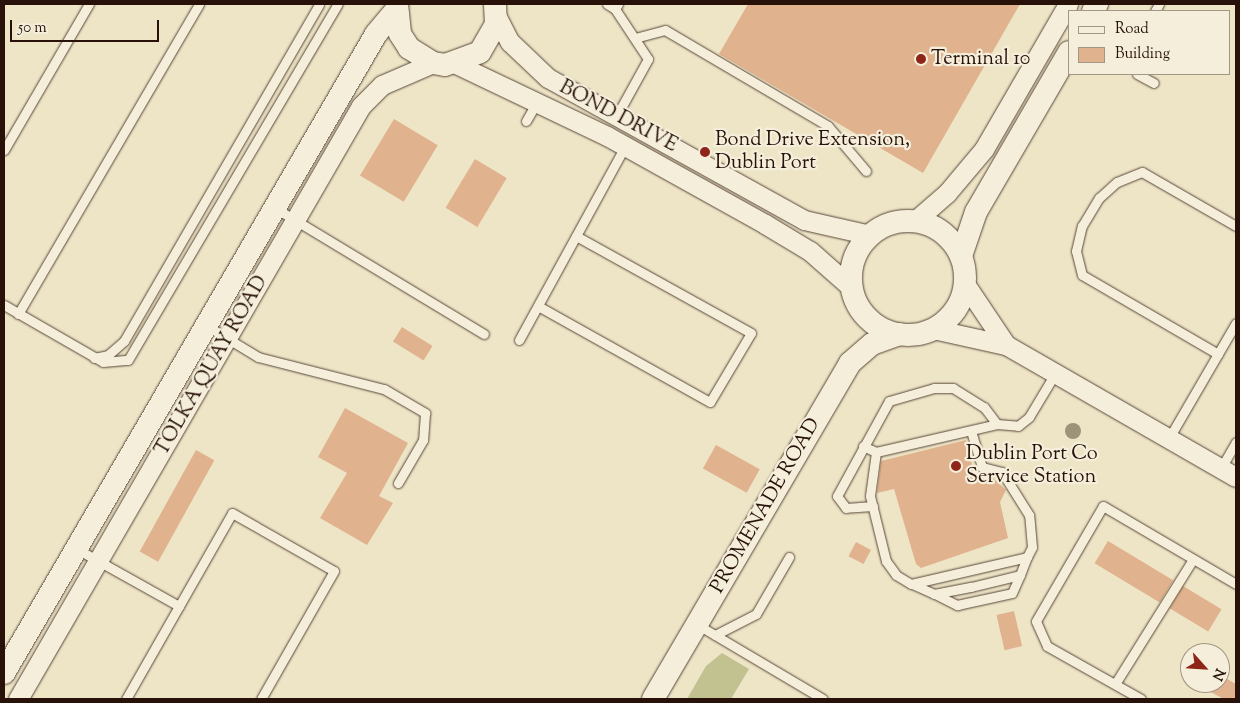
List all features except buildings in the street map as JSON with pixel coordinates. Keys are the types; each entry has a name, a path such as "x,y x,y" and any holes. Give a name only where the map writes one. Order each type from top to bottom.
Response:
{"street":[{"path":"916,220 947,193 984,149 1068,4"},
{"path":"396,7 409,48 433,63 456,64 480,52 496,10"},
{"name":"TOLKA QUAY ROAD","path":"4,672 376,34 396,7"},
{"name":"BOND DRIVE","path":"496,10 528,63 616,117 804,220 870,235"},
{"path":"1006,345 965,284 961,256 976,212 1068,54"},
{"name":"TOLKA QUAY ROAD","path":"18,699 361,106 382,85 433,63"},
{"name":"BOND DRIVE","path":"456,64 538,100 625,146 810,251 852,288"},
{"path":"961,256 937,228 916,220 888,224 870,235 856,255 852,288 870,320 899,334 933,329 1006,345 1228,472"},
{"path":"933,329 953,313 965,284"},
{"name":"PROMENADE ROAD","path":"654,699 706,630 850,363 872,344 899,334"}],"lane":[{"path":"4,150 89,4"},
{"path":"18,314 199,4"},
{"path":"94,358 108,355 124,341 319,4"},
{"path":"4,305 94,358 116,364 137,350 338,4"},
{"path":"614,5 648,59 616,117"},
{"path":"634,38 665,30 828,126 866,171"},
{"path":"1139,75 1154,83"},
{"path":"526,121 538,100"},
{"path":"519,340 625,146"},
{"path":"1218,354 1082,275 1076,251 1082,226 1099,198 1117,182 1142,172 1236,226"},
{"path":"275,208 484,334"},
{"path":"538,306 710,402 751,333 576,236"},
{"path":"1169,438 1236,323"},
{"path":"207,326 258,357 384,389 425,413 423,440 398,483"},
{"path":"863,446 876,452 997,424 1018,426 1030,416 1056,372"},
{"path":"873,506 846,508 837,496 889,401 934,388 953,388 984,407 997,424"},
{"path":"876,452 873,506 886,561 912,584 957,605 1012,593 1027,557 1033,534 1029,514 1002,472 982,467 971,431"},
{"path":"1228,472 1236,442"},
{"path":"1141,699 1047,646 1036,621 1103,506 1236,584"},
{"path":"126,699 232,513 334,571 261,699"},
{"path":"77,549 179,606"},
{"path":"706,630 756,614 789,557"},
{"path":"912,584 1027,557"},
{"path":"1115,684 1193,559"},
{"path":"934,594 1020,575"},
{"path":"706,630 823,699"}],"green space":[{"path":"722,653 749,669 731,699 687,699 706,666"}],"place":[{"name":"Terminal 10","path":"921,59"},
{"name":"Bond Drive Extension, Dublin Port","path":"705,152"},
{"name":"Dublin Port Co Service Station","path":"956,466"}]}
